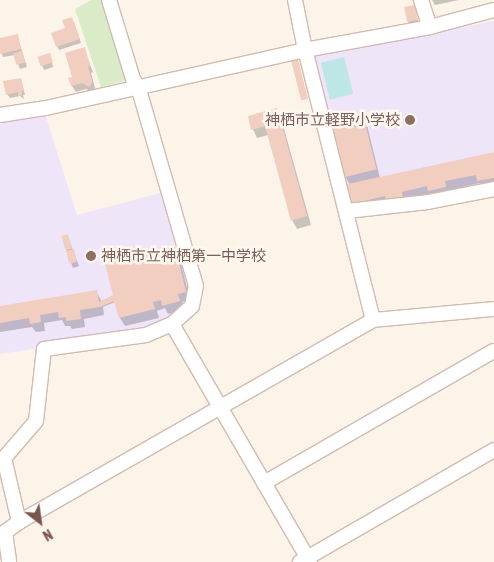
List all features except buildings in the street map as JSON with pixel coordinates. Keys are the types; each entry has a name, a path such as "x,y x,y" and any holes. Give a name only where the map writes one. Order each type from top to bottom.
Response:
{"street":[{"path":"19,522 2,461 36,421 44,349 146,335 172,324 192,306 196,286 138,87 133,79 109,0"},
{"path":"295,0 305,50 373,320"},
{"path":"421,0 430,27"},
{"path":"0,115 46,108 305,50 430,27 494,10"},
{"path":"347,211 428,202 494,189"},
{"path":"9,562 5,532 19,522 373,320 494,309"},
{"path":"172,324 264,483 306,561 494,450"},
{"path":"264,483 494,351"}],"shaded area":[{"name":"神栖市立軽野小学校","path":"494,21 494,183 425,198 347,208 310,57"},
{"name":"神栖市立神栖第一中学校","path":"45,114 77,215 164,192 192,297 162,326 118,336 0,354 0,121"}],"green space":[{"path":"91,0 104,0 128,80 101,87 75,9"}],"water":[{"path":"344,57 353,94 330,100 321,63"}],"place":[{"name":"神栖市立軽野小学校","path":"410,120"},
{"name":"神栖市立神栖第一中学校","path":"91,256"}]}
